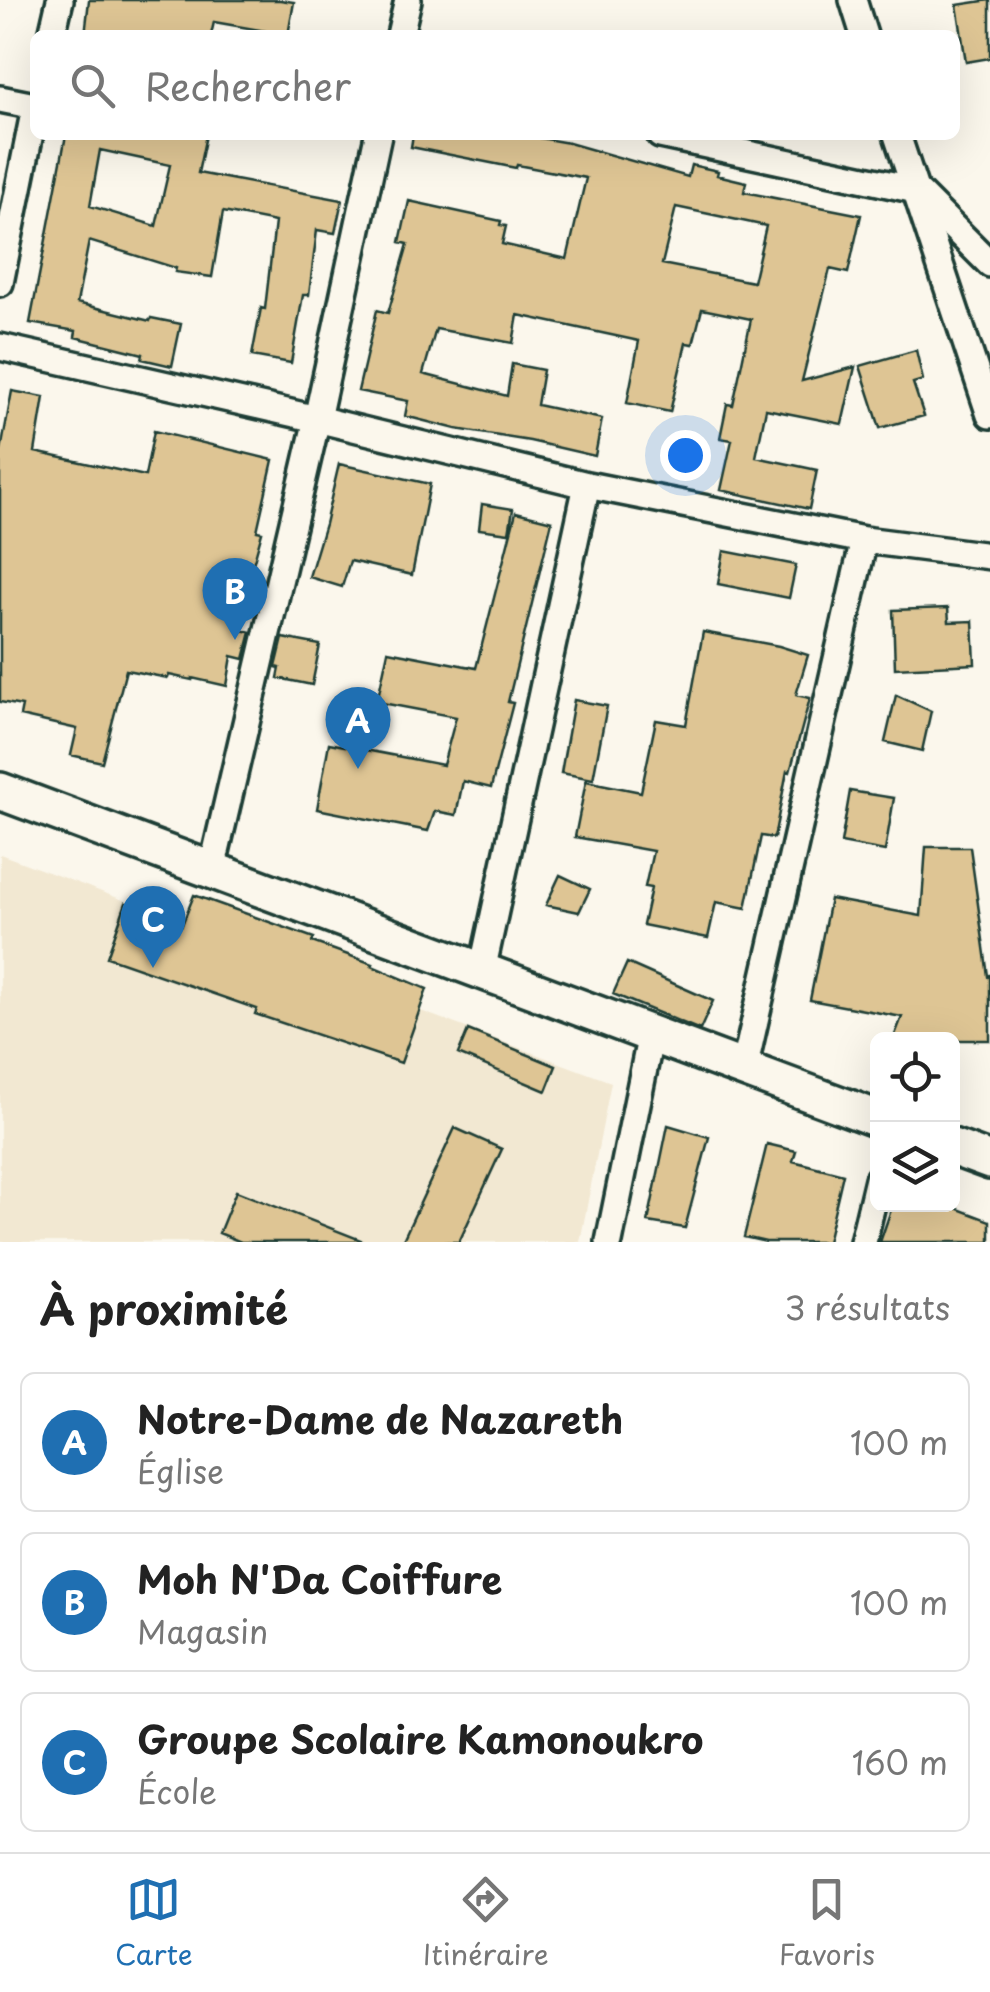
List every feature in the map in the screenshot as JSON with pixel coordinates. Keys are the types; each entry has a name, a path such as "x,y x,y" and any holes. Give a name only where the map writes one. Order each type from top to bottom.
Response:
{"main road":[{"path":"0,791 870,1116"},
{"path":"960,1150 990,1161"}],"street":[{"path":"53,30 60,0"},
{"path":"401,30 408,0"},
{"path":"853,0 862,30"},
{"path":"0,99 30,106"},
{"path":"0,284 30,132"},
{"path":"212,870 317,419 377,140"},
{"path":"683,140 916,190 990,264"},
{"path":"899,140 990,415"},
{"path":"0,347 587,485 864,540 990,556"},
{"path":"482,971 587,485"},
{"path":"744,1068 864,540"},
{"path":"609,1242 651,1034"},
{"path":"864,1242 871,1212"}],"shaded area":[{"path":"0,854 611,1082 580,1242 0,1242"}],"building":[{"path":"89,0 294,2 289,30 260,30 214,22 212,30 86,30"},
{"path":"990,0 990,58 966,62 957,5"},
{"path":"65,140 205,140 198,173 342,200 335,233 317,230 309,295 303,295 291,363 252,356 261,308 265,309 275,222 223,212 212,277 175,272 176,268 89,241 77,303 150,321 151,318 181,324 172,366 142,359 143,354 75,337 76,331 30,323","holes":["100,150 170,165 156,226 90,206"]},
{"path":"412,140 552,140 688,177 691,165 718,171 717,175 746,182 744,192 861,215 848,273 830,269 802,381 855,367 842,424 766,409 756,457 817,470 809,509 721,490 732,440 720,438 727,404 733,405 751,319 702,309 693,344 686,343 670,412 627,403 639,341 518,315 513,343 436,329 423,374 507,396 512,364 543,370 537,405 602,419 595,456 405,416 408,401 358,391 377,310 388,313 408,244 400,242 409,201 501,221 500,225 506,226 502,244 567,259 586,178 517,165 516,168 411,147","holes":["676,207 766,226 753,282 662,264"]},
{"path":"916,350 923,380 913,383 924,416 880,428 860,366"},
{"path":"12,391 44,397 35,452 145,476 154,431 273,460 257,531 262,532 237,621 244,623 242,630 251,632 244,659 232,656 227,686 126,670 102,762 71,755 77,729 20,716 22,706 0,702 0,456"},
{"path":"339,464 430,484 412,575 350,561 342,587 309,577"},
{"path":"482,504 513,509 509,533 479,529"},
{"path":"516,512 552,521 491,788 463,781 456,815 435,811 428,831 317,809 329,743 443,765 456,717 377,702 388,651 476,668"},
{"path":"724,551 796,565 789,598 718,584"},
{"path":"948,608 949,622 973,621 975,664 895,668 893,610"},
{"path":"703,632 808,655 796,695 810,698 790,772 787,771 774,838 761,836 746,908 716,902 708,938 643,925 651,888 645,887 653,851 575,837 586,781 641,792 656,720 686,725"},
{"path":"283,638 320,645 312,685 278,678 280,668 276,667"},
{"path":"896,695 931,711 922,751 885,742"},
{"path":"574,700 607,706 593,779 561,773"},
{"path":"850,791 894,798 885,851 841,843"},
{"path":"926,847 970,847 990,975 990,1040 960,1040 960,1032 896,1032 902,1017 810,1000 830,899 921,916"},
{"path":"560,875 590,889 579,912 546,905"},
{"path":"194,895 314,938 312,942 427,989 401,1063 255,1014 257,1009 107,957 126,903 182,925"},
{"path":"627,963 713,1001 700,1030 613,994"},
{"path":"468,1030 556,1066 546,1091 458,1054"},
{"path":"668,1125 709,1137 685,1228 648,1222"},
{"path":"455,1128 502,1149 459,1242 402,1242"},
{"path":"767,1144 796,1151 793,1161 843,1174 827,1242 766,1242 744,1237"},
{"path":"236,1191 361,1242 241,1242 219,1233"},
{"path":"960,1210 990,1221 990,1242 880,1242 890,1212"}],"place":[{"name":"Moh N'Da Coiffure","path":"235,640"},
{"name":"Notre-Dame de Nazareth","path":"358,769"},
{"name":"Groupe Scolaire Kamonoukro","path":"153,968"}]}
